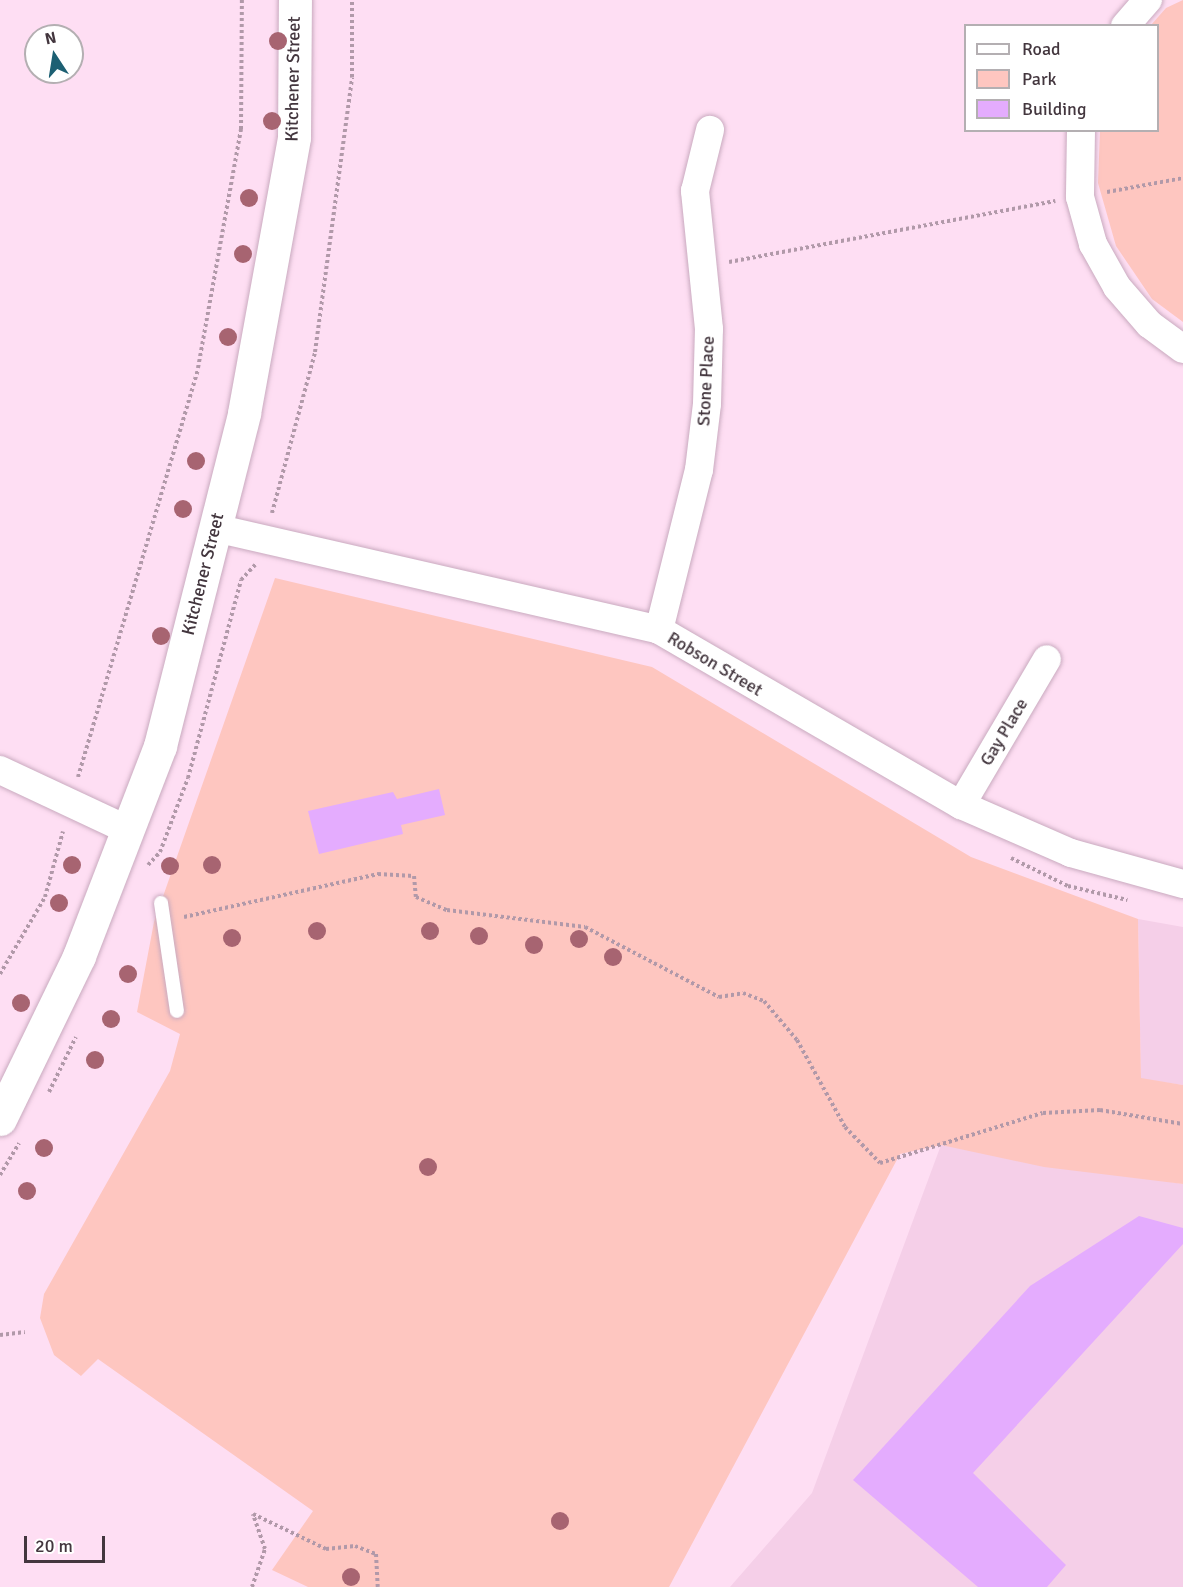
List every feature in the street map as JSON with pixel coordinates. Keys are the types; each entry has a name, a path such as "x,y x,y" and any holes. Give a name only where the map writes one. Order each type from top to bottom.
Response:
{"street":[{"name":"Kitchener Street","path":"0,1119 79,956 160,746 244,413 294,137 295,0"},
{"path":"1127,24 1148,0"},
{"name":"Stone Place","path":"659,630 699,470 706,415 709,329 695,191 710,130"},
{"path":"1081,132 1080,197 1093,244 1117,287 1149,324 1183,349"},
{"name":"Robson Street","path":"215,528 659,630 961,805 1071,853 1183,884"},
{"name":"Gay Place","path":"961,805 1047,658"},
{"path":"0,770 129,830"}],"lane":[{"path":"161,903 177,1011"}],"path":[{"path":"0,974 45,897 70,804 198,368 241,129 242,0"},
{"path":"265,539 315,352 352,76 352,0"},
{"path":"702,267 1183,178"},
{"path":"1008,853 1014,861 1068,886 1137,902"},
{"path":"164,920 378,874 414,876 416,897 447,910 585,927 719,997 743,993 764,1000 797,1040 845,1127 879,1163 1042,1113 1100,1110 1183,1124"},
{"path":"0,1335 25,1332"},
{"path":"252,1587 265,1549 253,1514 326,1550 355,1546 376,1554 378,1587"}],"shaded area":[{"path":"1138,919 1183,927 1183,1085 1141,1079"},
{"path":"941,1145 1183,1184 1183,1587 730,1587 812,1493"}],"green space":[{"path":"1183,0 1183,322 1152,299 1116,246 1098,183 1100,132 1159,132 1159,24 1152,24 1166,8"},
{"path":"275,578 652,667 971,857 1138,919 1141,1078 1183,1085 1183,1184 1044,1167 941,1145 900,1154 669,1587 308,1587 272,1570 313,1511 98,1359 81,1376 54,1355 40,1318 44,1294 170,1071 180,1034 137,1012 154,922"}],"building":[{"path":"439,789 445,815 401,825 403,834 319,854 308,811 393,792 397,799"},
{"path":"1139,1216 1183,1228 1183,1244 973,1473 1066,1565 1047,1587 978,1587 853,1480 1030,1286"}]}
